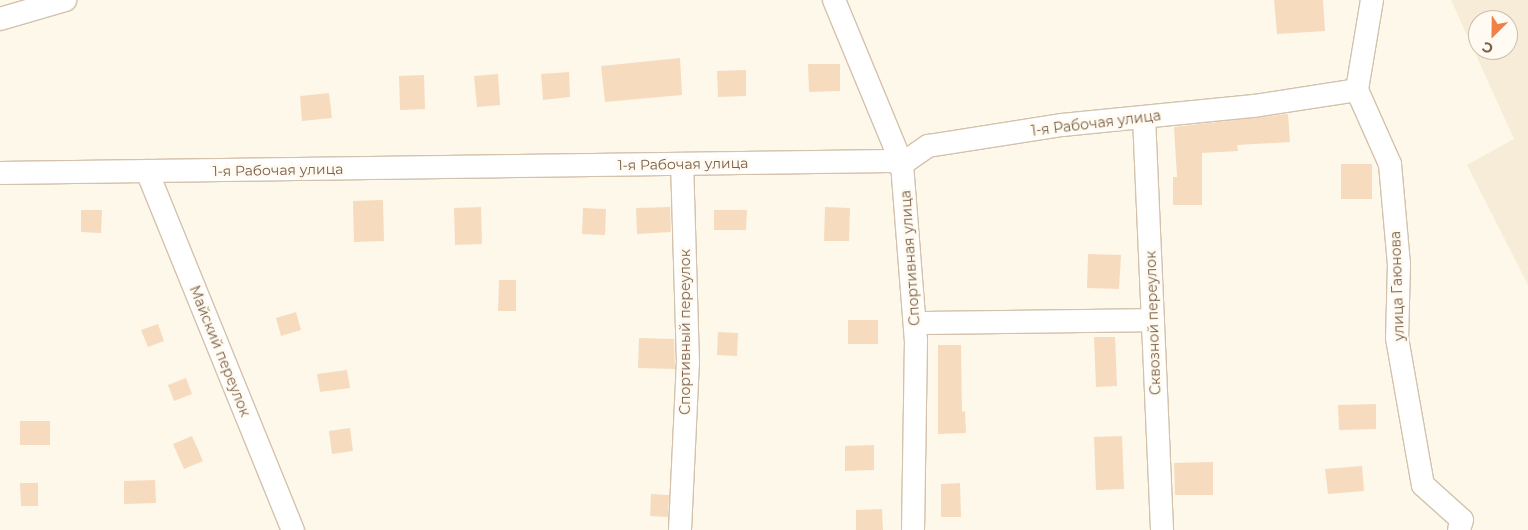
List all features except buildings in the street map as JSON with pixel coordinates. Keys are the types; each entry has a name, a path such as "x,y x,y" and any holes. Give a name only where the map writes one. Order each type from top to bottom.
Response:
{"street":[{"path":"0,19 65,0"},
{"name":"Спортивная улица","path":"834,0 902,164 915,323 914,530"},
{"path":"1357,90 1372,0"},
{"name":"1-я Рабочая улица","path":"0,173 891,161 902,164 928,146 1062,125 1144,117 1357,90"},
{"name":"улица Гаюнова","path":"1357,90 1390,164 1399,264 1397,338 1423,485 1462,520 1459,530"},
{"name":"Сквозной переулок","path":"1144,117 1162,530"},
{"name":"Спортивный переулок","path":"680,530 688,363 682,164"},
{"name":"Майский переулок","path":"148,171 293,530"},
{"path":"915,323 1153,320"}],"shaded area":[{"path":"1451,0 1528,0 1528,285 1467,165 1514,139 1478,60 1518,60 1518,10 1468,10 1468,38"}]}
